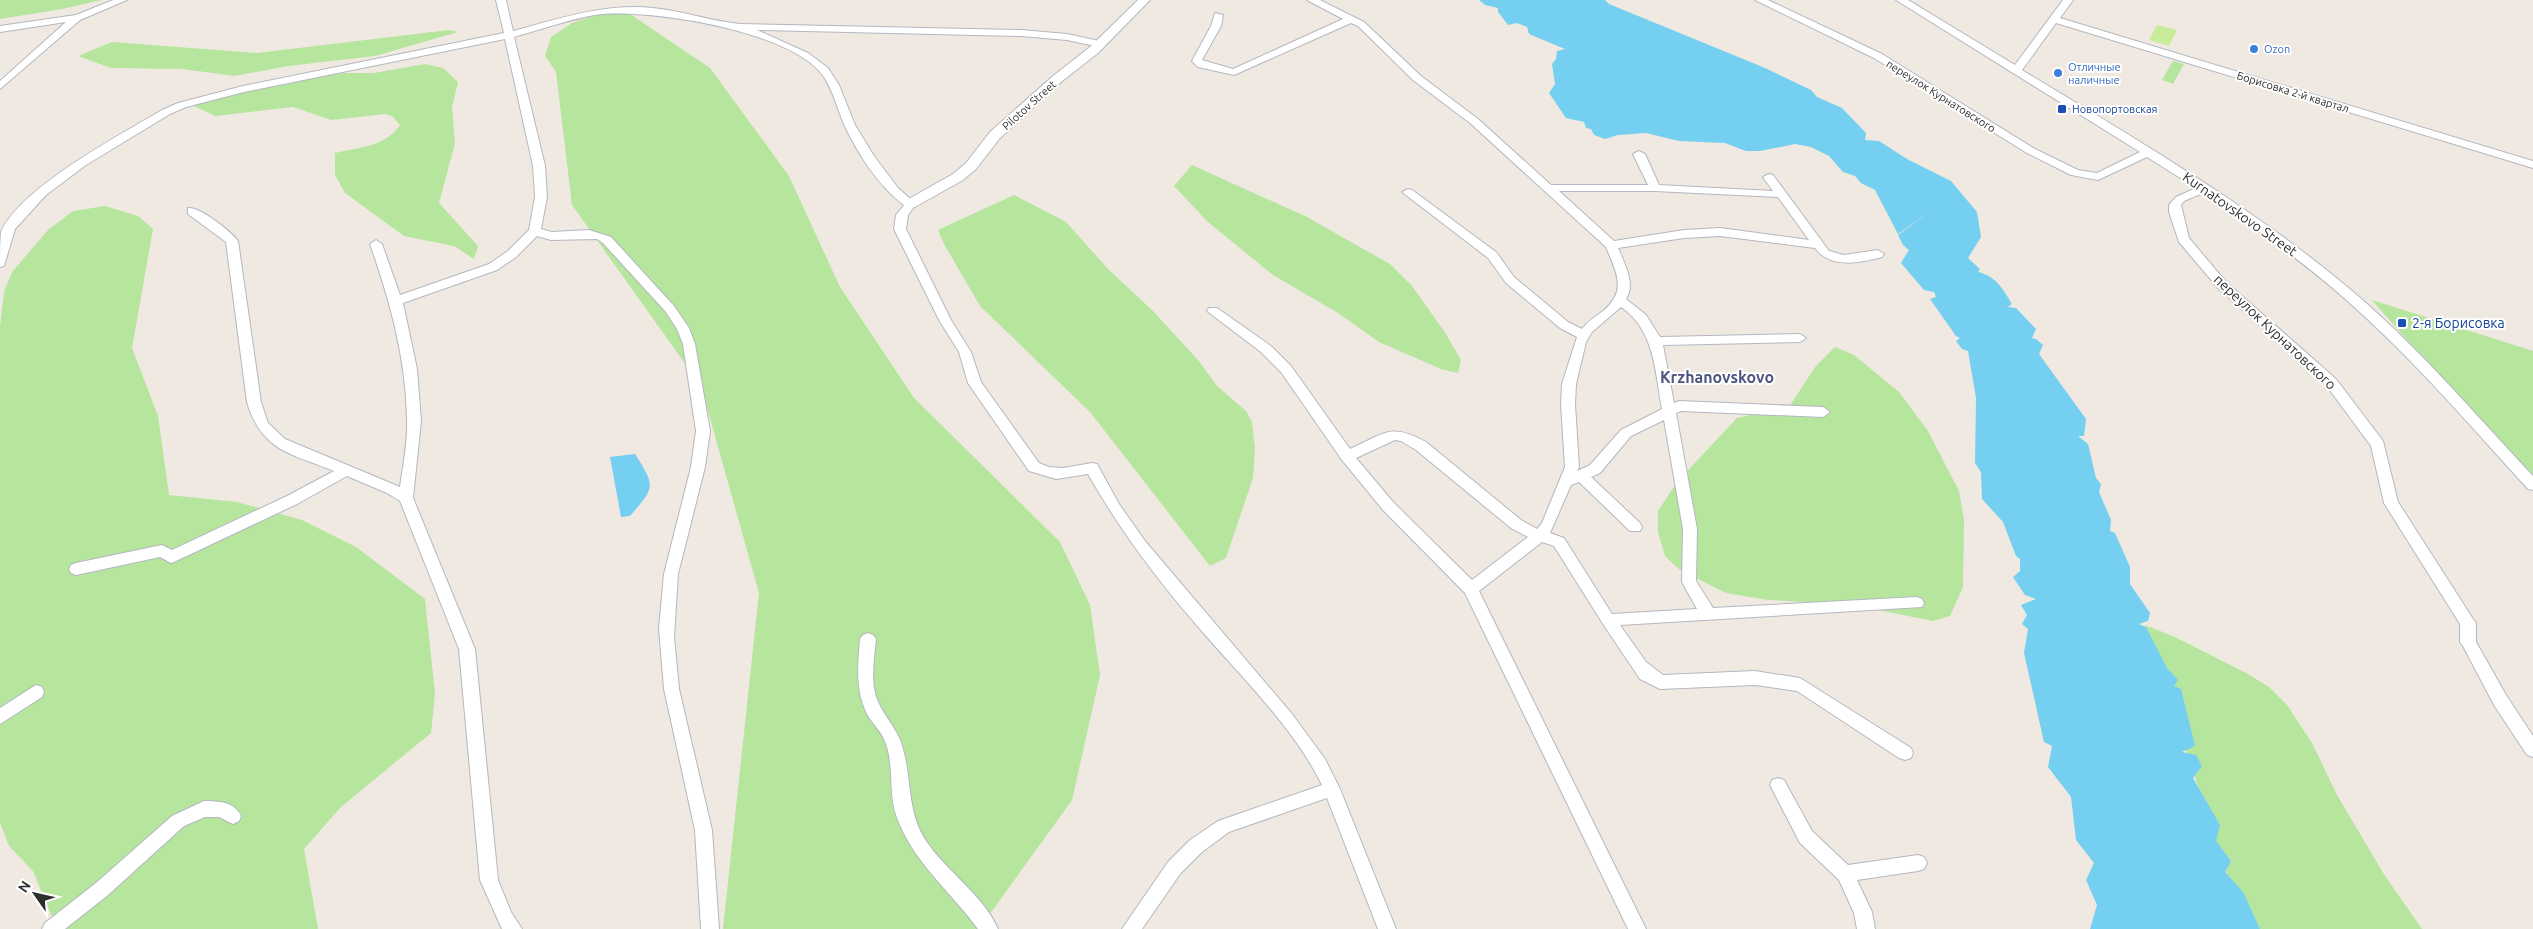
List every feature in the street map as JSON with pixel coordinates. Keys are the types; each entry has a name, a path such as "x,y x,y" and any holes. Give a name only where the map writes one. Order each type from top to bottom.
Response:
{"street":[{"path":"0,29 77,18 122,0"},
{"path":"396,301 493,267 508,257 535,231 542,184 510,35 503,16 501,0"},
{"name":"Pilotov Street","path":"910,204 958,177 971,166 995,135 1100,44 1144,0"},
{"path":"1312,0 1361,24 1417,78 1474,121 1611,245 1622,272 1624,293 1621,301 1583,335 1569,384 1568,418 1573,453 1572,467 1574,478 1636,527"},
{"name":"переулок Курнатовского","path":"1760,0 1878,56 2031,151 2075,173 2098,176 2148,152"},
{"name":"Kurnatovskovo Street","path":"1901,0 2148,152 2204,188 2298,254 2371,315 2533,485"},
{"path":"2017,70 2068,0"},
{"path":"0,263 3,258 3,242 9,228 49,186 166,112 182,105 243,88 510,35 613,10 669,13 714,24 740,27 1021,33 1067,37 1100,44"},
{"path":"1218,15 1216,26 1197,61 1227,72 1241,69 1352,18"},
{"path":"490,39 496,24 503,16"},
{"path":"0,86 77,18"},
{"name":"Борисовка 2-й квартал","path":"2054,19 2533,165"},
{"path":"740,27 806,56 818,64 831,80 840,96 850,126 889,185 900,198 910,204 902,215 900,229 945,320 966,352 975,383 1034,467 1047,474 1069,473 1092,468 1117,513 1146,552 1314,756 1332,788 1387,929"},
{"path":"1639,154 1656,188"},
{"path":"1769,177 1825,254 1833,259 1878,254"},
{"path":"1547,188 1656,188 1747,194 1782,194"},
{"name":"переулок Курнатовского","path":"2204,188 2180,199 2175,205 2175,212 2184,239 2228,291 2332,382 2378,445 2391,503 2468,623 2468,642 2500,700 2533,750"},
{"path":"1408,192 1492,255 1510,280 1564,325 1583,335"},
{"path":"192,211 226,234 232,241 254,402 262,427 280,443 392,489 406,498"},
{"path":"535,231 551,236 589,234 600,236 607,240 670,309 683,328 689,344 703,431 693,492 671,575 666,646 680,737 701,817 707,862 710,929"},
{"path":"1611,245 1684,234 1720,232 1819,245"},
{"path":"376,244 396,301 405,341 413,394 414,421 406,498 467,648 489,880 505,918 513,929"},
{"path":"1621,301 1642,317 1656,341 1690,529 1690,582 1709,615"},
{"path":"1213,311 1266,349 1286,369 1347,456 1388,506 1471,589 1637,929"},
{"path":"1656,341 1800,338"},
{"path":"1471,589 1540,536 1574,478 1595,469 1626,433 1670,410 1679,406 1823,412"},
{"path":"1347,456 1386,438 1404,436 1421,446 1516,524 1540,536 1559,542 1608,620 1644,671 1660,682 1755,678 1800,685 1905,753"},
{"path":"76,569 162,551 171,557 292,500 346,470"},
{"path":"1608,620 1917,603"},
{"path":"868,640 865,687 871,706 891,737 899,761 900,790 905,814 922,848 946,879 980,914 989,929"},
{"path":"0,717 36,692"},
{"path":"1778,785 1806,837 1845,874 1863,912 1866,929"},
{"path":"1131,929 1174,868 1196,846 1224,826 1332,788"},
{"path":"51,929 102,889 178,821 204,810 221,809 233,816"},
{"path":"1845,874 1918,862"}],"green space":[{"path":"0,0 101,0 62,9 0,19"},
{"path":"600,14 630,14 710,68 789,176 840,287 914,398 1060,542 1090,605 1100,675 1072,800 979,929 723,929 759,593 701,386 572,205 556,72 545,56 551,37 572,23"},
{"path":"2157,25 2177,30 2169,46 2149,40"},
{"path":"449,30 458,32 375,56 288,66 235,76 182,69 111,68 78,56 112,42 257,53"},
{"path":"2173,61 2184,64 2173,84 2162,80"},
{"path":"425,64 443,68 458,82 452,107 455,143 439,203 478,246 474,259 454,246 404,236 345,193 335,175 335,153 371,145 387,138 400,125 392,116 385,114 331,120 293,107 215,116 194,106 201,99 319,73 374,73"},
{"path":"1192,165 1307,217 1390,264 1412,286 1444,331 1461,360 1458,373 1441,369 1379,342 1338,313 1273,275 1208,222 1174,186"},
{"path":"1014,195 1066,222 1108,269 1153,311 1198,360 1217,386 1246,411 1252,422 1255,449 1253,478 1226,558 1210,566 1090,412 980,306 944,244 938,230"},
{"path":"105,206 138,216 153,229 132,348 158,416 169,495 237,502 302,520 356,547 425,599 435,694 431,733 341,807 304,849 318,929 57,929 33,871 9,846 0,822 0,326 4,292 12,272 48,230 73,211"},
{"path":"2372,300 2533,351 2533,484"},
{"path":"1835,347 1854,355 1899,392 1928,431 1959,491 1964,520 1963,587 1950,616 1933,621 1848,604 1768,600 1726,593 1680,570 1665,556 1658,532 1658,511 1677,482 1737,418 1765,412 1784,415 1815,367"},
{"path":"2145,625 2175,637 2248,674 2269,687 2287,705 2312,743 2337,795 2385,876 2422,929 2245,929"}],"water":[{"path":"1479,0 1605,0 1609,4 1765,68 1811,90 1817,97 1842,108 1866,133 1865,140 1879,141 1907,159 1951,181 1977,212 1981,237 1968,258 1980,269 1978,272 1990,277 2002,288 2012,304 2008,307 2016,308 2036,329 2032,338 2043,345 2039,354 2086,419 2084,436 2078,436 2088,444 2096,478 2101,484 2099,492 2111,520 2110,531 2115,533 2130,567 2130,584 2150,613 2148,621 2139,624 2146,627 2167,668 2178,680 2174,686 2181,689 2195,746 2182,752 2196,755 2202,766 2193,778 2220,825 2216,841 2231,861 2225,872 2243,892 2260,929 2090,929 2097,905 2086,880 2094,863 2076,840 2071,797 2048,767 2052,746 2044,742 2024,653 2028,629 2022,624 2027,615 2021,605 2036,599 2025,595 2013,577 2020,571 2020,559 2016,556 2003,522 1982,499 1981,472 1975,463 1976,398 1968,351 1962,349 1956,341 1960,338 1956,336 1930,299 1936,297 1934,292 1924,290 1901,263 1909,250 1903,245 1898,235 1931,211 1898,234 1875,190 1861,183 1855,176 1843,172 1829,156 1811,147 1795,144 1760,151 1746,151 1725,143 1679,141 1646,133 1618,135 1605,139 1594,135 1591,129 1586,128 1584,122 1566,118 1549,93 1555,84 1552,64 1556,59 1557,51 1565,49 1529,34 1527,27 1517,23 1508,25 1498,12 1498,8 1485,5"},
{"path":"635,454 647,474 650,487 644,499 630,516 621,517 610,457"}],"place":[{"name":"Ozon","path":"2254,49"},
{"name":"Отличные наличные","path":"2058,73"},
{"name":"Новопортовская","path":"2062,109"},
{"name":"2-я Борисовка","path":"2402,323"}],"district":[{"name":"Krzhanovskovo","path":"1717,377"}]}
